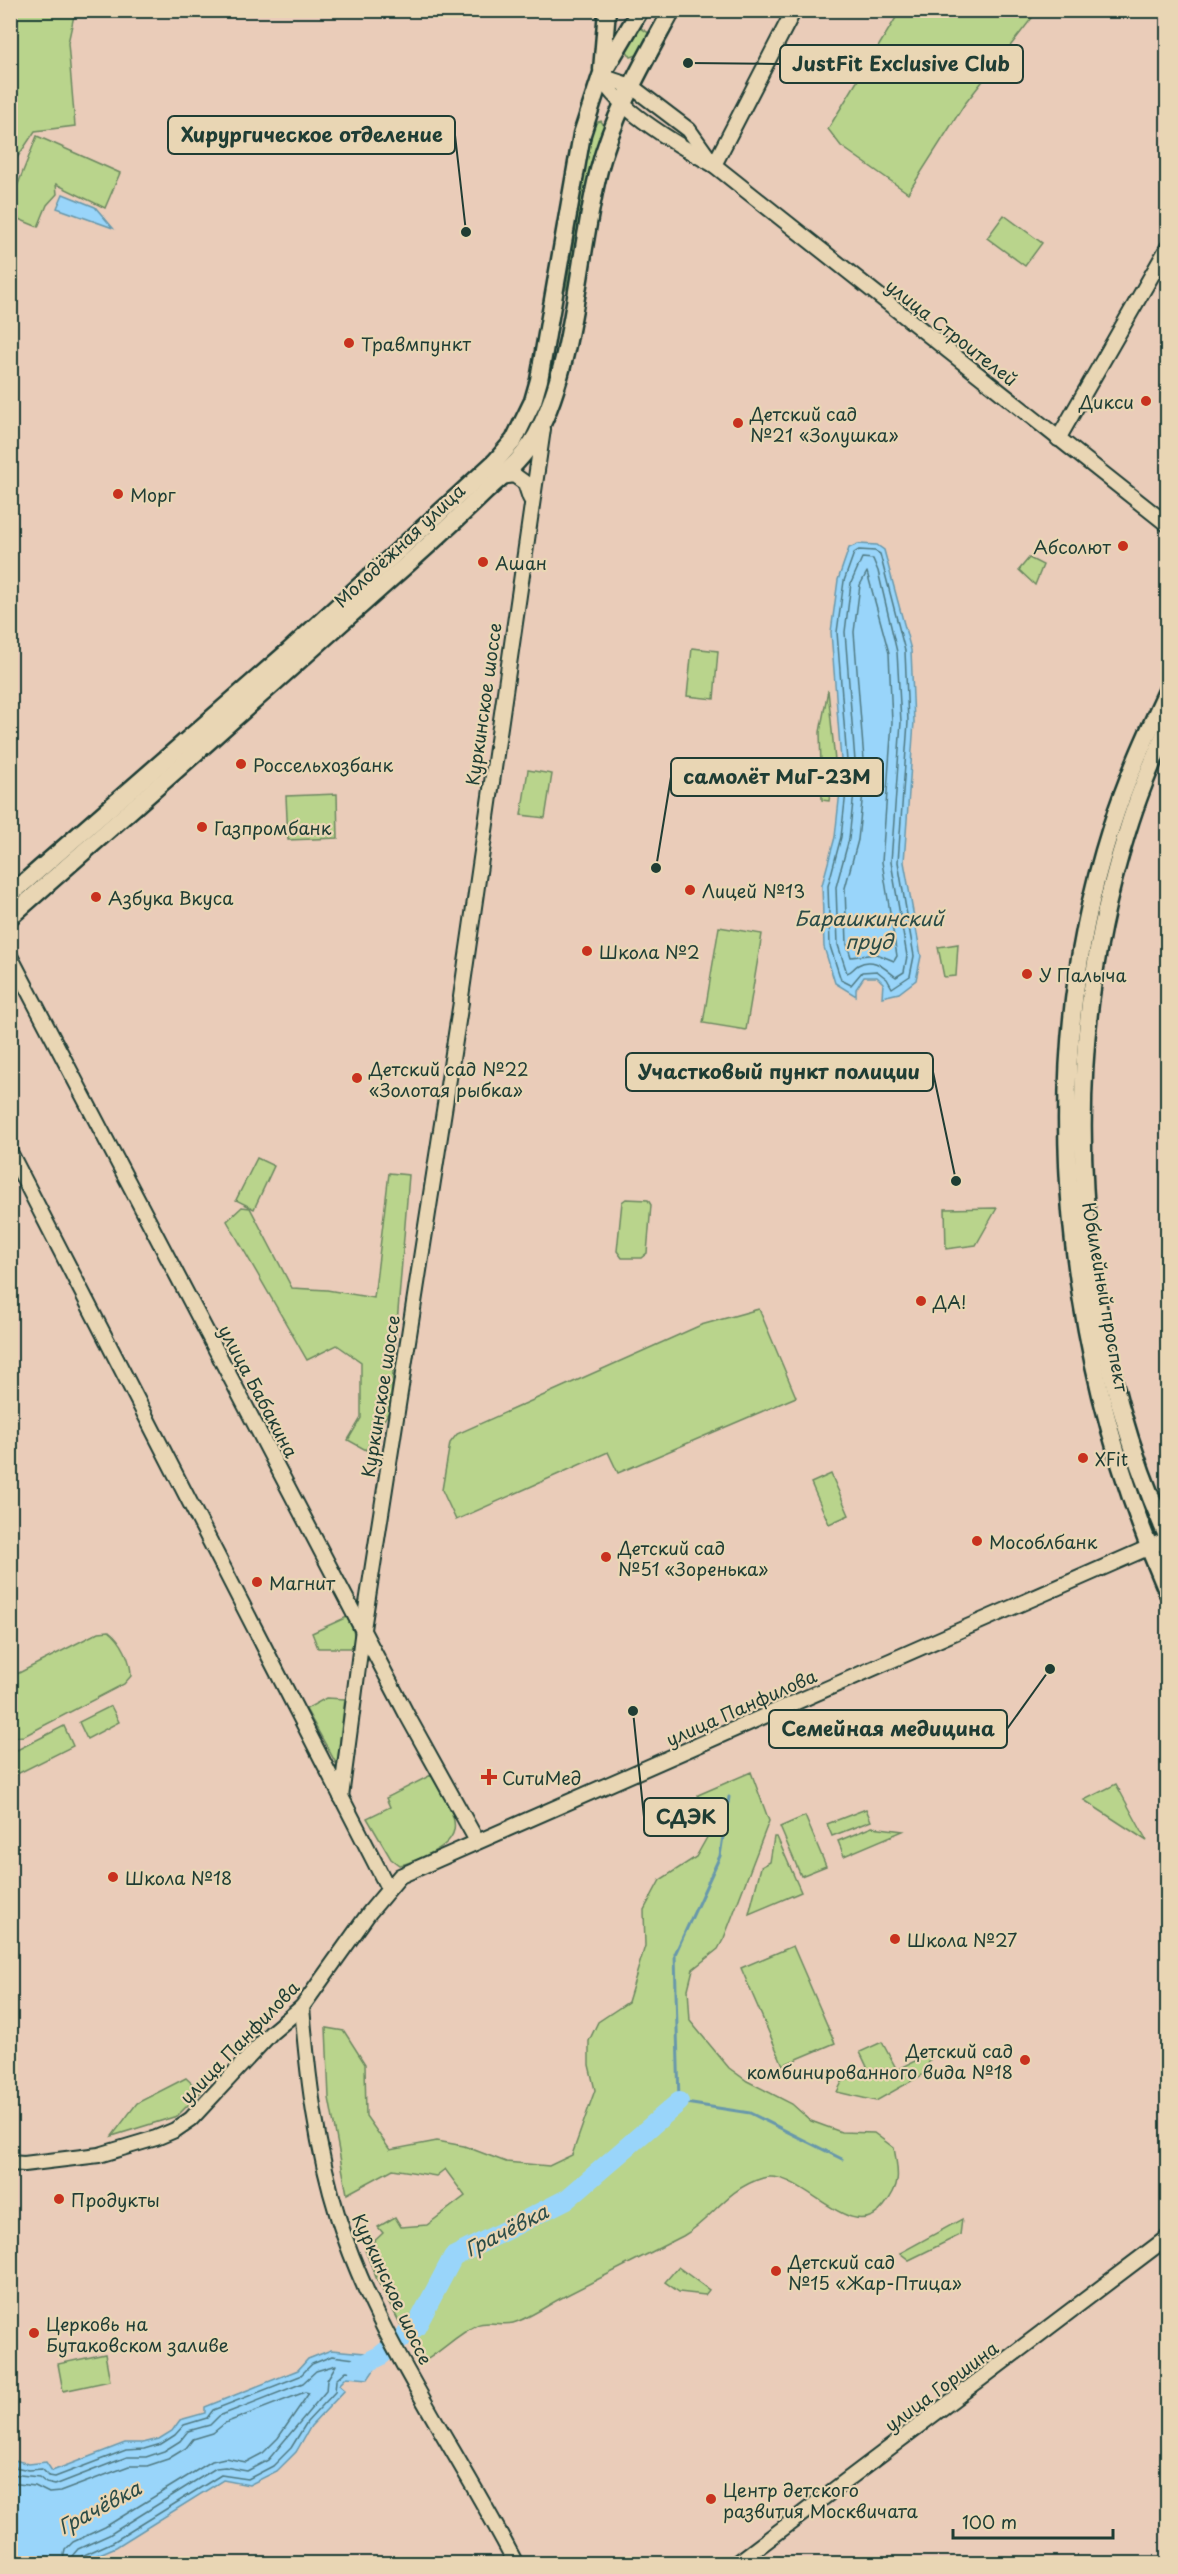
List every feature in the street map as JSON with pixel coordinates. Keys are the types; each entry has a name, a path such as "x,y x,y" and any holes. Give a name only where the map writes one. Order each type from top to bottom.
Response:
{"main road":[{"path":"601,76 607,10"},
{"path":"601,76 640,10"},
{"name":"Молодёжная улица","path":"10,917 301,661 526,452 545,417 562,358 600,169 622,104 672,10"},
{"name":"Молодёжная улица","path":"10,895 290,651 467,489 514,440 525,419 539,380 576,163 590,106 601,76"},
{"name":"Юбилейный проспект","path":"1167,688 1127,784 1099,870 1088,918 1074,1004 1067,1106 1072,1238 1092,1346 1112,1433 1148,1548 1167,1593"},
{"name":"Юбилейный проспект","path":"1167,726 1127,832 1104,922 1088,1022 1082,1116 1088,1229 1110,1362 1140,1470 1167,1539"}],"street":[{"path":"714,165 794,10"},
{"name":"улица Строителей","path":"601,76 631,86 689,130 714,165"},
{"name":"улица Строителей","path":"601,76 605,86 622,104 682,147 714,165 1167,525"},
{"path":"1058,439 1167,247"},
{"name":"Куркинское шоссе","path":"341,1797 363,1629 461,999 531,500 545,417"},
{"path":"501,477 514,475 525,483 531,500"},
{"name":"улица Бабакина","path":"10,956 363,1629 477,1841"},
{"path":"10,1152 388,1888"},
{"name":"улица Панфилова","path":"10,2163 24,2164 99,2155 175,2130 191,2119 271,2033 302,2007 388,1888 400,1876 1167,1539"},
{"path":"336,1577 348,1587 369,1590"},
{"name":"Куркинское шоссе","path":"302,2007 311,2106 323,2167 338,2219 384,2322 407,2367 516,2564"},
{"name":"улица Горшина","path":"736,2564 1167,2237"}],"green space":[{"path":"11,10 75,11 68,43 75,126 35,131 11,167"},
{"path":"900,11 1029,11 1032,18 964,105 908,193 841,146 828,129"},
{"path":"639,27 649,33 637,55 631,57 626,50"},
{"path":"601,121 605,127 586,195 570,285 566,289 590,134 594,123"},
{"path":"37,136 120,173 105,208 56,184 57,194 47,205 38,227 11,216 11,202"},
{"path":"1004,215 1042,243 1025,266 987,238"},
{"path":"1029,558 1043,565 1035,585 1019,570"},
{"path":"692,648 718,651 714,699 687,696"},
{"path":"828,690 835,761 829,801 822,800 820,732"},
{"path":"528,770 552,774 545,818 521,815"},
{"path":"337,794 338,838 288,840 286,796"},
{"path":"719,927 762,934 746,1030 703,1023"},
{"path":"958,944 956,976 944,977 938,947"},
{"path":"257,1158 274,1166 254,1209 236,1200"},
{"path":"389,1173 409,1175 390,1410 366,1450 348,1440 361,1418 361,1362 337,1345 307,1360 227,1221 242,1207 250,1208 292,1288 327,1290 374,1298"},
{"path":"626,1199 648,1200 651,1205 647,1253 641,1258 622,1258 617,1251 622,1202"},
{"path":"997,1208 976,1245 946,1249 945,1209"},
{"path":"759,1309 796,1397 618,1473 608,1452 456,1520 442,1490 450,1443 457,1434 701,1325"},
{"path":"831,1474 849,1515 829,1524 811,1483"},
{"path":"347,1617 354,1636 351,1648 318,1648 312,1633"},
{"path":"109,1631 122,1645 129,1664 131,1676 124,1684 24,1736 11,1735 11,1677 99,1632"},
{"path":"326,1698 345,1699 337,1765 306,1709"},
{"path":"111,1706 119,1722 87,1739 79,1722"},
{"path":"64,1726 73,1746 11,1777 11,1753"},
{"path":"751,1772 769,1821 724,1938 718,1949 693,1969 688,1989 690,2021 729,2068 747,2081 792,2104 811,2121 841,2132 874,2133 894,2148 898,2172 890,2199 871,2217 857,2218 841,2213 794,2184 778,2178 763,2178 739,2189 683,2236 519,2321 509,2324 477,2325 462,2333 421,2363 377,2280 365,2250 383,2233 378,2227 395,2217 401,2227 427,2225 465,2196 445,2169 436,2176 393,2169 347,2194 329,2098 326,2028 344,2031 365,2064 366,2116 390,2150 437,2141 464,2146 506,2162 549,2166 572,2155 595,2090 589,2065 589,2041 598,2022 628,2002 645,1946 644,1910 660,1880 696,1857 710,1832 698,1795"},
{"path":"431,1775 454,1819 451,1837 443,1846 429,1854 399,1865 391,1859 367,1818 390,1807 386,1798"},
{"path":"1116,1784 1147,1841 1084,1800"},
{"path":"866,1809 871,1821 832,1836 827,1824"},
{"path":"805,1816 826,1866 801,1876 780,1827"},
{"path":"872,1827 903,1831 844,1856 838,1841"},
{"path":"774,1837 777,1837 801,1892 749,1914 761,1867 770,1862"},
{"path":"793,1946 835,2043 783,2065 741,1968"},
{"path":"882,2042 897,2070 933,2052 924,2074 876,2101 837,2092 842,2082 868,2069 860,2052"},
{"path":"186,2078 201,2092 177,2116 112,2136 137,2103"},
{"path":"962,2219 960,2235 909,2260 900,2253"},
{"path":"678,2267 709,2290 705,2295 679,2292 665,2282"},
{"path":"105,2354 110,2381 63,2391 58,2364"}],"water":[{"path":"63,194 95,207 113,228 57,208"},
{"name":"Барашкинский пруд","path":"858,544 877,545 884,550 911,650 914,722 904,862 921,956 916,980 899,993 882,997 883,983 877,977 864,977 856,989 856,996 835,983 824,947 822,885 835,837 842,773 831,632 838,580 849,548"},
{"path":"331,2350 376,2354 380,2361 368,2379 347,2377 339,2385 345,2390 311,2426 296,2452 277,2471 249,2485 223,2480 116,2547 79,2563 11,2563 11,2459 29,2464 46,2462 52,2471 125,2443 143,2443 159,2439 172,2431 180,2420 205,2413 205,2407 298,2370 308,2359"}],"waterway":[{"name":"Грачёвка","path":"729,1797 720,1856 675,1954 679,2102 750,2113 842,2159"},
{"name":"Грачёвка","path":"358,2367 380,2356 416,2327 453,2257 567,2199 679,2102"}],"place":[{"name":"JustFit Exclusive Club","path":"688,63"},
{"name":"Хирургическое отделение","path":"466,232"},
{"name":"Травмпункт","path":"349,343"},
{"name":"Дикси","path":"1146,401"},
{"name":"Детский сад №21 «Золушка»","path":"738,423"},
{"name":"Морг","path":"118,494"},
{"name":"Абсолют","path":"1123,546"},
{"name":"Ашан","path":"483,562"},
{"name":"Россельхозбанк","path":"241,764"},
{"name":"Газпромбанк","path":"202,827"},
{"name":"самолёт МиГ-23М","path":"656,868"},
{"name":"Лицей №13","path":"690,890"},
{"name":"Азбука Вкуса","path":"96,897"},
{"name":"Школа №2","path":"587,951"},
{"name":"У Палыча","path":"1027,974"},
{"name":"Детский сад №22 «Золотая рыбка»","path":"357,1078"},
{"name":"Участковый пункт полиции","path":"956,1181"},
{"name":"ДА!","path":"921,1301"},
{"name":"XFit","path":"1083,1458"},
{"name":"Мособлбанк","path":"977,1541"},
{"name":"Детский сад №51 «Зоренька»","path":"606,1557"},
{"name":"Магнит","path":"257,1582"},
{"name":"Семейная медицина","path":"1050,1669"},
{"name":"СДЭК","path":"633,1711"},
{"name":"СитиМед","path":"489,1777"},
{"name":"Школа №18","path":"113,1877"},
{"name":"Школа №27","path":"895,1939"},
{"name":"Детский сад комбинированного вида №18","path":"1025,2060"},
{"name":"Продукты","path":"59,2199"},
{"name":"Детский сад №15 «Жар-Птица»","path":"776,2271"},
{"name":"Церковь на Бутаковском заливе","path":"34,2333"},
{"name":"Центр детского развития Москвичата","path":"711,2499"}]}
